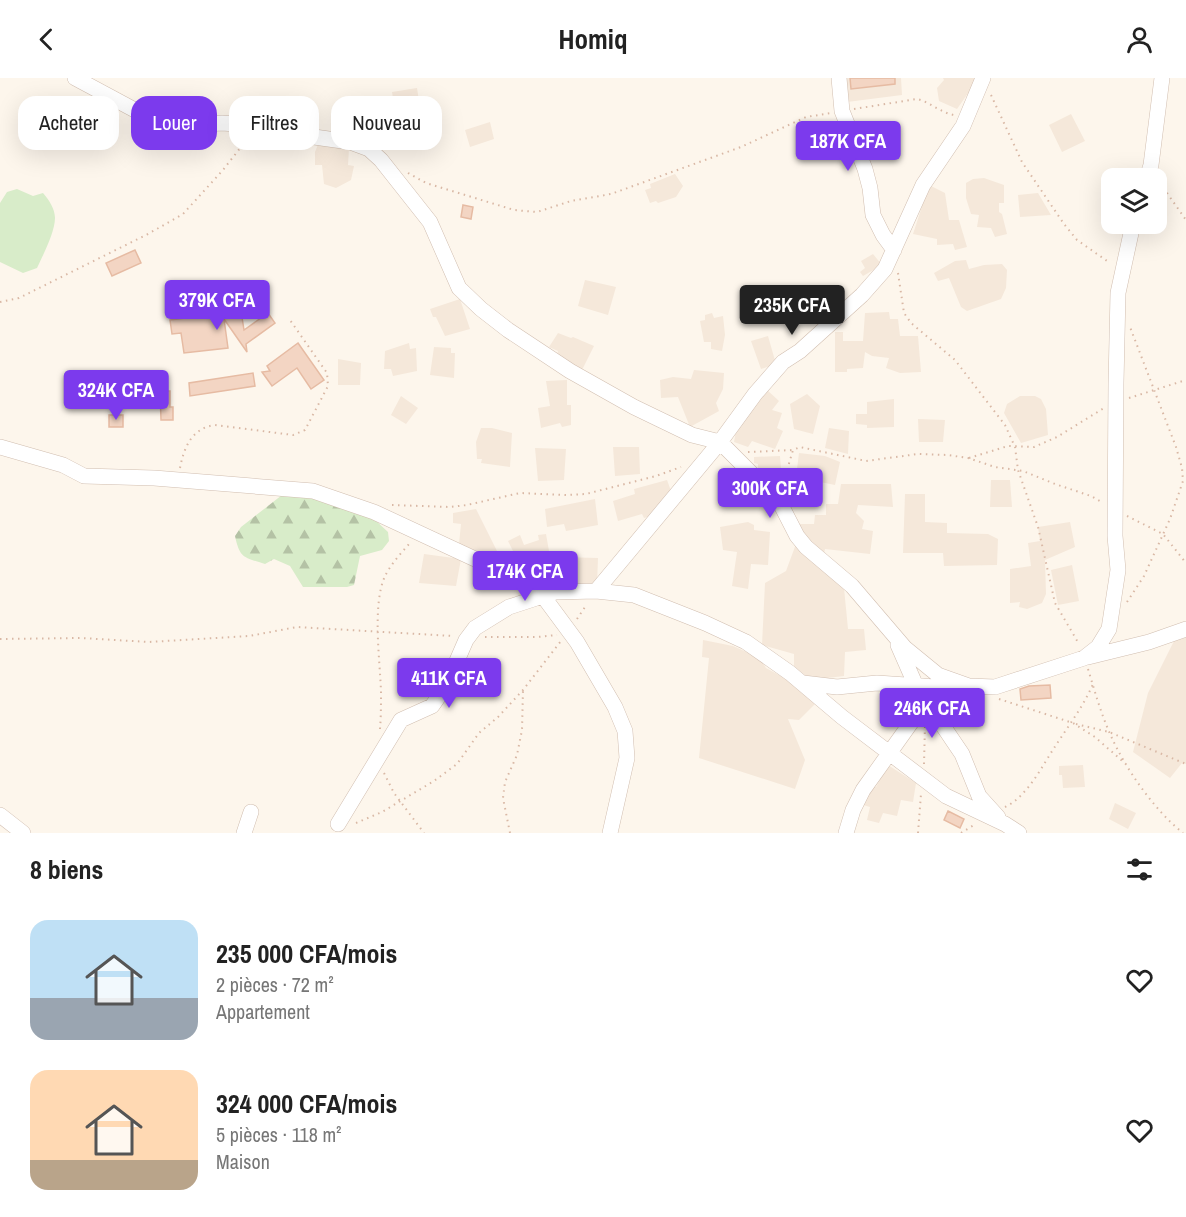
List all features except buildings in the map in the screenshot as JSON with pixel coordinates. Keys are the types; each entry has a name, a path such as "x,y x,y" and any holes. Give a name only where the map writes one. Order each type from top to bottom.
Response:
{"street":[{"path":"75,78 159,123 174,126 229,123"},
{"path":"839,78 842,111 865,169 873,215 894,250"},
{"path":"1150,168 1162,78"},
{"path":"596,591 726,447 755,394 776,370 862,296 885,269 923,185 963,126 983,79"},
{"path":"319,138 350,142 369,149 381,160 430,222 459,288 481,309 570,371 634,407 692,435 726,447 779,501 797,536 806,547 852,586 904,648 938,675 969,686"},
{"path":"1084,658 1098,647 1109,629 1118,570 1115,510 1118,293 1131,234"},
{"path":"0,447 63,465 84,476 179,480 313,491 374,512 543,591 615,707 625,731 627,758 610,833"},
{"path":"338,824 401,720 432,706 446,686 475,628 509,607 543,591 596,591 634,595 729,633 760,652 946,796 995,817 1019,833"},
{"path":"801,683 837,687 877,683 995,687 1084,658 1149,642 1186,629"},
{"path":"891,631 926,707 962,754 979,796 995,817"},
{"path":"846,833 863,790 926,707 969,686"},
{"path":"244,833 251,812"},
{"path":"0,815 23,833"}],"path":[{"path":"983,79 1022,162 1064,224 1077,240 1122,272"},
{"path":"404,169 426,183 514,210 537,212 571,201 611,194 741,147 806,117 917,99 926,101 947,114 954,115 972,105"},
{"path":"0,302 19,298 148,234 183,214 239,150"},
{"path":"1167,192 1186,220"},
{"path":"894,250 904,314 911,323 955,360 1005,425 1015,447 1018,470 1038,527 1055,603 1077,638 1109,732 1130,768 1170,823 1183,833"},
{"path":"179,480 183,452 191,438 199,430 208,426 293,435 305,430 329,382 327,373 290,320"},
{"path":"1127,603 1144,576 1183,481 1182,468 1130,325"},
{"path":"968,458 1008,446 1034,447 1057,437 1116,401 1186,380"},
{"path":"726,447 793,450 800,447 866,461 918,454 948,455 968,458 995,467 1018,470 1091,496 1163,534 1186,564"},
{"path":"779,501 793,450"},
{"path":"391,505 450,507 466,506 520,493 586,494 656,476 687,465"},
{"path":"380,734 381,692 378,632 384,578 418,532"},
{"path":"356,823 382,812 457,764 479,733 498,717 523,690 569,631 596,591"},
{"path":"0,639 81,638 149,642 249,636 297,627 469,636 537,637 555,636 569,631"},
{"path":"961,833 995,817 1022,795 1073,723 1093,684"},
{"path":"510,833 504,798 505,782 517,755 522,730 523,690"},
{"path":"995,697 1073,723 1109,732 1186,764"},
{"path":"918,833 926,750 926,707"},
{"path":"1073,723 1095,737 1130,768"},
{"path":"380,755 386,779 424,833"}],"shaded area":[{"path":"845,78 901,78 902,95 847,102"},
{"path":"943,78 978,79 957,109 939,101 937,88 944,80"},
{"path":"417,88 418,96 393,96 392,92"},
{"path":"1071,114 1085,141 1062,152 1049,125"},
{"path":"490,122 494,139 470,147 465,130"},
{"path":"319,142 331,144 331,150 349,150 348,165 354,166 351,180 336,188 324,184 322,165 315,165 315,152 319,150"},
{"path":"675,174 683,186 676,197 650,203 645,190 651,188 650,184"},
{"path":"984,178 1004,185 1004,203 999,203 999,212 1002,214 1007,234 995,237 991,228 977,227 979,215 971,214 966,198 966,183 973,179"},
{"path":"929,185 945,193 949,220 959,220 967,247 955,250 953,244 937,245 937,239 913,234"},
{"path":"1038,193 1051,215 1020,217 1018,195"},
{"path":"873,254 882,265 863,276 860,272 865,268 861,261"},
{"path":"966,260 969,269 1002,264 1007,270 1006,288 1001,299 967,311 961,307 949,278 938,281 934,273 955,261"},
{"path":"585,280 616,287 608,315 578,306"},
{"path":"460,299 470,329 445,336 430,309"},
{"path":"889,312 890,319 898,319 900,336 918,336 921,372 900,373 886,368 889,358 872,356 865,352 863,368 835,372 835,332 843,332 843,341 863,341 865,313"},
{"path":"712,313 714,318 723,316 725,335 722,351 711,349 711,342 704,342 700,321 705,320 705,315"},
{"path":"558,333 594,346 582,370 556,358 558,351 549,347"},
{"path":"768,336 776,364 761,369 751,341"},
{"path":"409,343 410,349 416,348 417,371 393,376 391,369 384,369 385,351"},
{"path":"434,347 451,348 451,353 455,353 454,378 430,375"},
{"path":"338,359 361,363 360,385 338,385"},
{"path":"694,370 724,373 723,389 716,403 719,411 690,427 678,397 661,398 660,380 673,377 691,379"},
{"path":"567,380 567,405 571,405 571,425 562,427 560,423 541,428 538,408 550,406 546,381"},
{"path":"766,389 779,401 772,410 782,413 777,428 783,431 775,449 752,441 748,447 734,442 737,425"},
{"path":"807,394 820,406 813,434 794,429 790,404"},
{"path":"401,396 418,408 406,424 391,415"},
{"path":"1020,396 1035,396 1041,399 1046,409 1048,435 1021,443 1004,413 1007,404"},
{"path":"894,399 894,427 867,428 867,425 856,424 856,414 867,414 867,402"},
{"path":"918,419 945,420 943,442 919,442"},
{"path":"481,428 512,433 510,467 481,463 482,459 477,459 476,442"},
{"path":"829,428 849,431 848,454 825,448"},
{"path":"613,447 639,447 640,474 615,476"},
{"path":"535,448 566,449 564,480 538,481"},
{"path":"799,453 825,456 840,462 835,485 796,477"},
{"path":"780,456 781,470 778,470 778,474 758,473 758,464 754,463 754,457"},
{"path":"667,480 671,491 652,516 644,518 642,514 618,521 613,501 635,494 634,489"},
{"path":"991,480 1010,480 1012,507 990,507"},
{"path":"841,484 891,484 893,507 858,505 856,513 864,521 862,529 873,531 870,554 825,549 824,554 806,540 796,524 814,524 815,515 826,515 826,504 838,504"},
{"path":"905,494 925,494 925,522 947,523 947,533 988,534 998,539 997,565 944,566 943,553 903,553"},
{"path":"595,499 598,525 566,531 564,524 547,527 545,509"},
{"path":"476,509 500,557 497,559 459,544 461,524 453,523 453,513"},
{"path":"748,522 754,525 754,530 770,532 768,565 751,564 748,589 732,586 737,552 723,550 720,527"},
{"path":"1070,522 1075,547 1045,560 1046,594 1042,603 1027,609 1019,607 1020,602 1010,603 1010,569 1031,566 1028,543 1040,541 1038,527"},
{"path":"546,534 549,551 561,551 561,557 598,558 597,585 578,585 542,579 541,575 523,571 508,541 520,535 524,545 539,540 538,535"},
{"path":"796,544 844,588 848,629 864,629 866,650 845,652 844,676 811,680 794,666 794,654 762,645 765,583 786,571"},
{"path":"424,554 461,559 456,586 419,583"},
{"path":"1072,565 1079,601 1058,605 1051,570"},
{"path":"1186,629 1186,764 1182,763 1170,778 1133,752 1148,693 1179,631"},
{"path":"703,640 733,646 760,658 766,668 788,680 815,704 799,720 788,719 805,760 795,789 699,758 709,658 702,657"},
{"path":"888,765 916,783 913,802 901,800 897,816 883,813 879,823 867,820 870,807 863,805 871,786 876,787"},
{"path":"1083,765 1085,787 1063,788 1059,766"},
{"path":"1115,803 1136,813 1128,829 1109,819"}],"green space":[{"path":"17,189 33,196 43,193 54,211 55,218 51,237 37,268 23,273 0,262 0,203 7,192"},
{"path":"306,494 373,518 388,532 389,541 382,550 360,556 354,585 303,587 290,566 274,559 265,564 241,553 235,536 241,527 282,495"}]}
